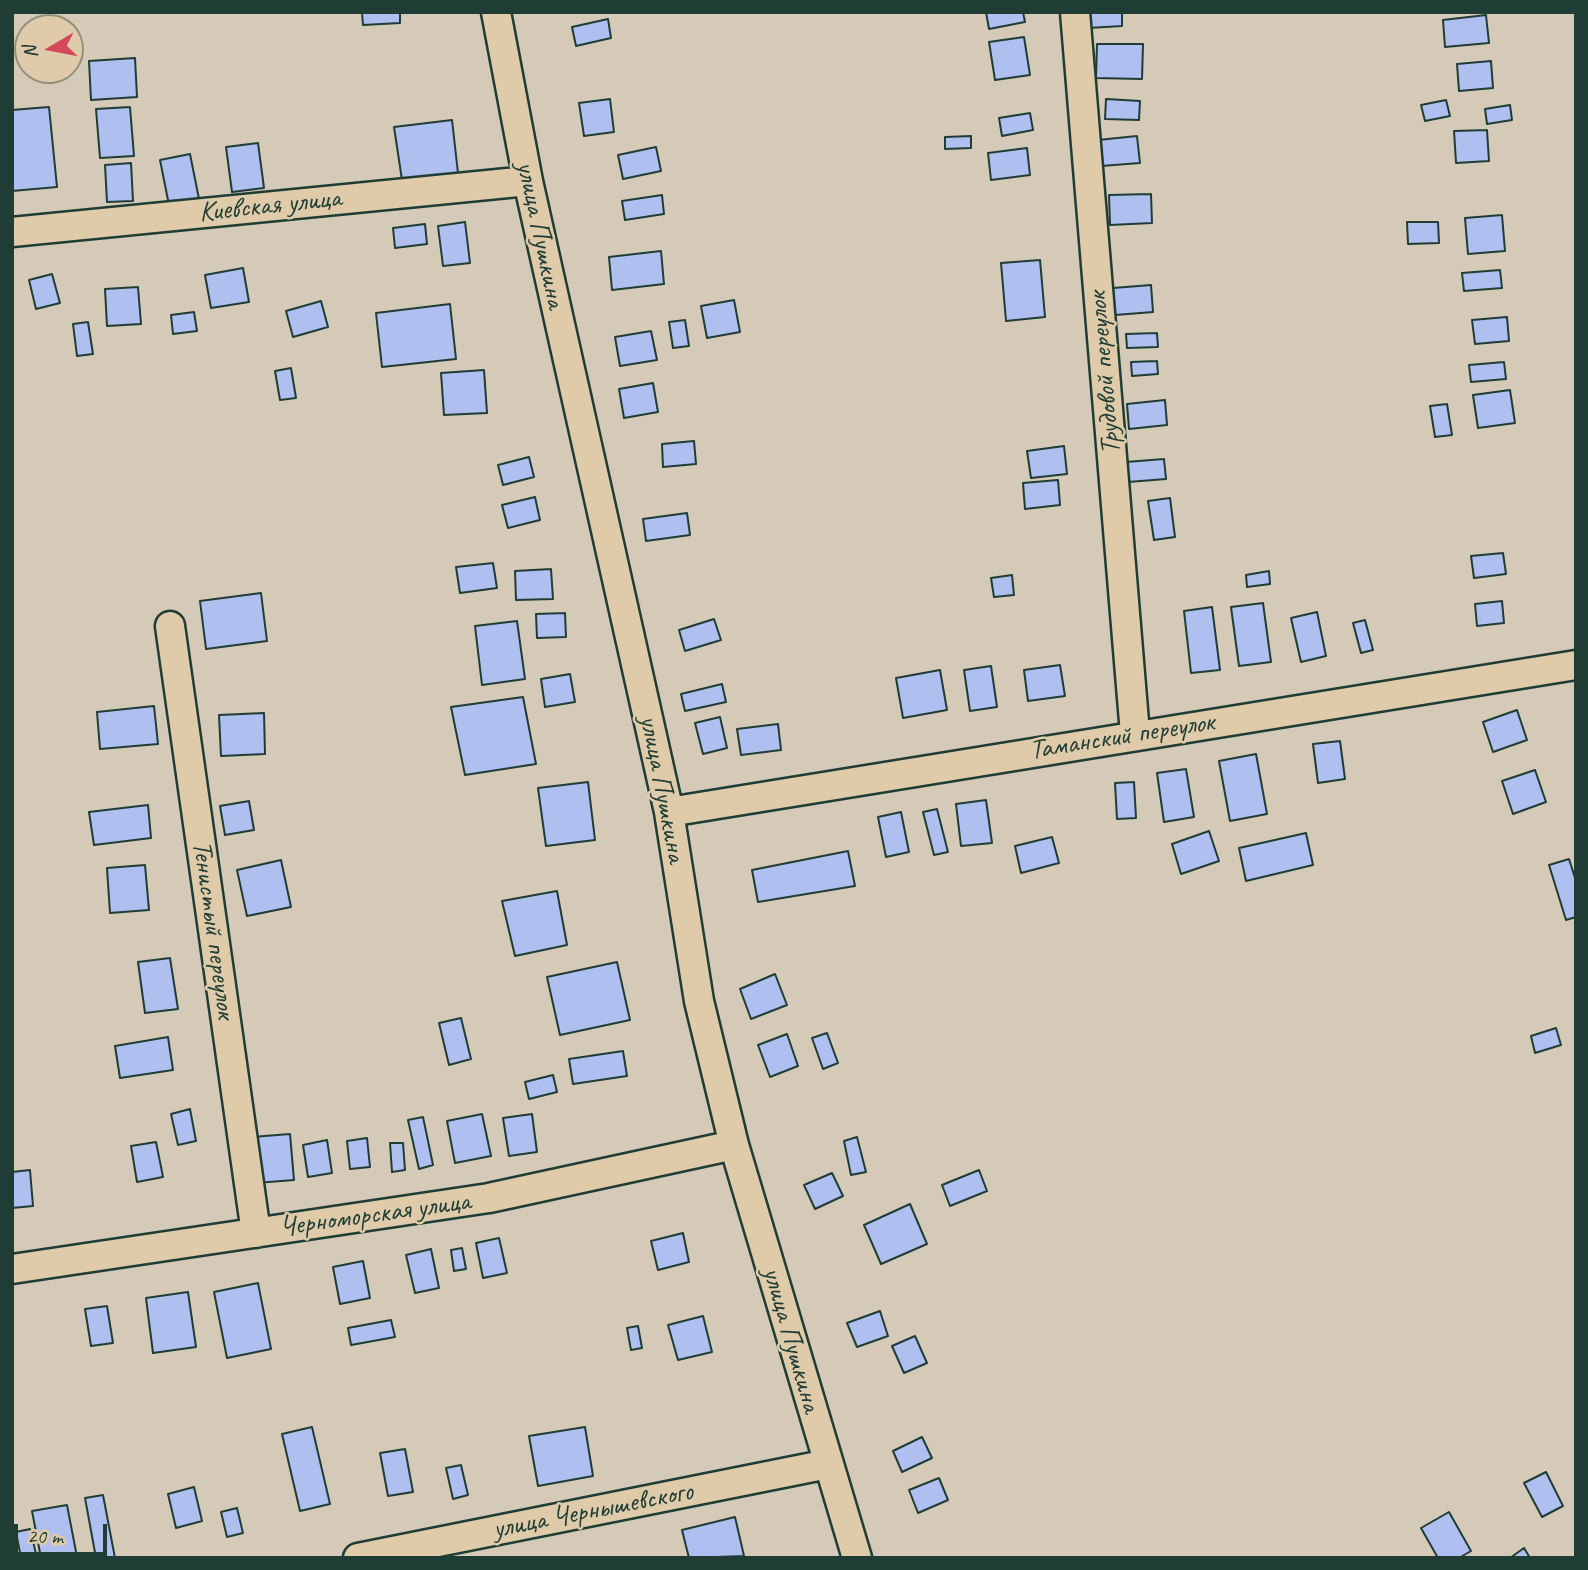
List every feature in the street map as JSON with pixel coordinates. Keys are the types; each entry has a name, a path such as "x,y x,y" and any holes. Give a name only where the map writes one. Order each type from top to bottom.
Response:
{"street":[{"name":"улица Пушкина","path":"496,12 528,181 669,811 699,1001 734,1145 857,1558"},
{"name":"Трудовой переулок","path":"1076,12 1135,734"},
{"name":"Киевская улица","path":"12,232 528,181"},
{"name":"Тенистый переулок","path":"170,626 256,1233"},
{"name":"Таманский переулок","path":"669,811 1135,734 1386,698 1576,665"},
{"name":"Черноморская улица","path":"12,1269 489,1198 734,1145"},
{"name":"улица Чернышевского","path":"358,1558 828,1464"}],"building":[{"path":"362,12 400,12 400,23 363,25"},
{"path":"986,12 1023,12 1025,22 989,29"},
{"path":"1088,12 1122,12 1122,26 1088,28"},
{"path":"1486,15 1489,43 1445,47 1443,20"},
{"path":"608,19 611,38 576,46 572,27"},
{"path":"1024,37 1030,75 995,80 989,42"},
{"path":"1097,44 1143,44 1142,79 1096,78"},
{"path":"135,58 137,97 91,100 89,61"},
{"path":"1491,61 1493,88 1459,91 1457,64"},
{"path":"610,99 614,132 584,136 579,103"},
{"path":"1106,99 1140,101 1139,120 1105,119"},
{"path":"1446,100 1450,116 1425,121 1421,105"},
{"path":"1510,105 1512,120 1487,124 1485,109"},
{"path":"49,107 57,187 12,191 12,110"},
{"path":"130,107 134,156 100,158 96,109"},
{"path":"1030,113 1033,130 1002,136 999,118"},
{"path":"452,120 458,173 402,180 394,127"},
{"path":"1487,130 1489,161 1456,163 1454,131"},
{"path":"971,136 971,148 945,149 945,137"},
{"path":"1137,136 1140,163 1101,166 1098,140"},
{"path":"258,143 264,188 232,192 226,147"},
{"path":"656,147 661,171 623,179 618,155"},
{"path":"1027,148 1030,175 991,180 988,153"},
{"path":"190,154 199,199 169,205 160,160"},
{"path":"131,163 133,201 107,202 105,165"},
{"path":"1151,194 1152,223 1110,225 1109,195"},
{"path":"662,195 664,214 625,220 622,201"},
{"path":"1502,215 1505,251 1468,254 1465,218"},
{"path":"465,222 470,263 443,266 438,226"},
{"path":"1407,222 1438,222 1439,243 1408,244"},
{"path":"425,224 427,244 395,248 393,228"},
{"path":"661,251 664,284 612,290 609,257"},
{"path":"1040,260 1045,317 1006,321 1001,263"},
{"path":"243,268 249,302 211,308 205,275"},
{"path":"1500,270 1502,288 1464,291 1462,273"},
{"path":"52,274 60,303 36,309 29,280"},
{"path":"1151,285 1153,312 1115,315 1113,288"},
{"path":"138,287 141,324 107,326 105,289"},
{"path":"734,300 740,332 707,338 701,306"},
{"path":"321,301 328,327 293,337 286,311"},
{"path":"450,304 456,359 382,367 376,313"},
{"path":"194,312 197,331 173,334 171,315"},
{"path":"1507,317 1509,341 1475,344 1472,320"},
{"path":"685,320 689,346 673,348 669,322"},
{"path":"88,322 93,354 77,356 73,324"},
{"path":"651,331 657,360 620,366 615,337"},
{"path":"1157,333 1158,347 1127,348 1126,334"},
{"path":"1157,361 1158,374 1132,376 1131,362"},
{"path":"1504,362 1506,379 1471,382 1469,365"},
{"path":"291,368 296,398 280,400 275,371"},
{"path":"484,370 487,413 444,415 441,373"},
{"path":"653,383 658,412 624,418 619,389"},
{"path":"1510,390 1515,423 1478,428 1473,395"},
{"path":"1165,400 1167,425 1129,429 1127,404"},
{"path":"1447,404 1452,435 1435,437 1430,406"},
{"path":"694,441 696,464 663,467 662,444"},
{"path":"1064,446 1067,474 1031,478 1027,451"},
{"path":"529,457 534,477 503,485 498,465"},
{"path":"1164,459 1166,479 1128,482 1126,462"},
{"path":"1058,480 1060,505 1025,509 1023,483"},
{"path":"535,497 540,520 508,528 502,505"},
{"path":"1170,498 1175,537 1154,540 1148,501"},
{"path":"687,513 690,535 646,541 643,519"},
{"path":"1503,553 1506,574 1474,578 1471,556"},
{"path":"493,563 497,588 460,593 456,567"},
{"path":"551,569 553,599 516,600 515,571"},
{"path":"1269,571 1270,584 1247,587 1246,575"},
{"path":"1012,575 1014,595 994,597 991,578"},
{"path":"261,593 267,641 206,649 200,601"},
{"path":"1502,601 1504,623 1477,626 1475,604"},
{"path":"1263,603 1271,662 1239,666 1231,607"},
{"path":"1212,607 1220,670 1191,673 1184,611"},
{"path":"1317,612 1326,656 1301,662 1291,618"},
{"path":"565,613 566,637 537,638 536,614"},
{"path":"714,619 721,640 685,651 679,630"},
{"path":"1365,620 1373,650 1361,653 1353,623"},
{"path":"517,621 525,679 482,685 475,626"},
{"path":"1060,665 1065,696 1028,701 1024,670"},
{"path":"991,666 997,707 970,711 964,670"},
{"path":"940,670 947,710 903,718 896,678"},
{"path":"570,674 575,702 545,707 541,679"},
{"path":"722,684 726,702 685,711 681,694"},
{"path":"523,697 536,764 465,775 451,707"},
{"path":"154,706 158,744 100,749 97,712"},
{"path":"1517,710 1527,740 1493,752 1483,722"},
{"path":"264,713 265,754 221,756 219,715"},
{"path":"720,717 727,748 703,754 695,723"},
{"path":"778,724 781,750 741,755 737,729"},
{"path":"1340,741 1345,779 1318,783 1313,744"},
{"path":"1256,754 1267,814 1230,821 1219,761"},
{"path":"1186,769 1194,817 1164,822 1157,773"},
{"path":"1535,770 1546,802 1513,814 1502,781"},
{"path":"588,782 595,840 546,846 538,788"},
{"path":"1134,782 1136,818 1117,819 1115,783"},
{"path":"986,800 992,843 961,846 956,804"},
{"path":"249,801 254,830 225,835 220,806"},
{"path":"148,805 151,838 94,845 89,812"},
{"path":"937,809 948,852 934,855 923,812"},
{"path":"901,812 909,852 886,857 878,817"},
{"path":"1209,831 1219,861 1181,874 1172,844"},
{"path":"1306,833 1313,865 1246,881 1239,848"},
{"path":"1052,837 1059,863 1021,873 1015,846"},
{"path":"848,851 855,886 758,902 752,870"},
{"path":"1569,859 1576,881 1576,917 1566,920 1549,865"},
{"path":"281,860 291,907 247,916 237,870"},
{"path":"145,865 149,910 110,913 107,868"},
{"path":"557,891 567,945 515,956 502,901"},
{"path":"170,958 178,1009 145,1013 138,962"},
{"path":"617,962 630,1020 560,1035 547,977"},
{"path":"775,974 787,1005 751,1019 740,989"},
{"path":"461,1018 471,1059 449,1065 439,1023"},
{"path":"1556,1028 1561,1045 1535,1053 1531,1036"},
{"path":"827,1033 838,1063 823,1069 812,1038"},
{"path":"787,1034 798,1066 770,1077 758,1045"},
{"path":"168,1037 173,1070 120,1078 115,1046"},
{"path":"623,1051 627,1076 573,1084 569,1059"},
{"path":"553,1075 557,1092 529,1099 525,1082"},
{"path":"190,1109 196,1141 178,1145 171,1114"},
{"path":"482,1114 491,1156 455,1163 447,1121"},
{"path":"532,1114 537,1152 509,1156 503,1118"},
{"path":"423,1117 433,1165 419,1169 408,1120"},
{"path":"290,1134 294,1180 256,1183 252,1137"},
{"path":"857,1137 866,1172 851,1175 844,1141"},
{"path":"367,1138 370,1167 350,1169 347,1141"},
{"path":"327,1140 332,1173 308,1177 303,1145"},
{"path":"156,1142 163,1177 137,1182 131,1146"},
{"path":"390,1143 403,1143 405,1170 392,1172"},
{"path":"30,1170 33,1206 12,1208 12,1172"},
{"path":"979,1170 987,1191 950,1206 942,1185"},
{"path":"832,1173 843,1196 815,1209 804,1185"},
{"path":"910,1204 927,1244 881,1264 864,1225"},
{"path":"683,1233 689,1262 658,1270 651,1241"},
{"path":"499,1238 507,1273 483,1278 476,1243"},
{"path":"462,1248 466,1269 454,1271 451,1250"},
{"path":"431,1249 439,1288 415,1293 406,1255"},
{"path":"363,1261 370,1298 340,1304 333,1267"},
{"path":"258,1283 271,1349 227,1358 214,1292"},
{"path":"188,1292 196,1347 153,1353 146,1298"},
{"path":"107,1306 113,1343 91,1346 85,1309"},
{"path":"880,1311 888,1336 857,1347 847,1323"},
{"path":"703,1316 712,1352 678,1360 668,1325"},
{"path":"391,1320 395,1337 351,1345 348,1328"},
{"path":"638,1326 642,1348 631,1350 627,1328"},
{"path":"915,1336 927,1363 904,1373 892,1346"},
{"path":"312,1427 330,1504 300,1511 282,1434"},
{"path":"585,1427 593,1476 538,1486 529,1436"},
{"path":"922,1437 932,1458 902,1472 893,1451"},
{"path":"405,1449 413,1492 388,1496 380,1453"},
{"path":"461,1465 468,1495 453,1499 446,1468"},
{"path":"1546,1472 1563,1506 1542,1517 1524,1483"},
{"path":"939,1478 948,1500 918,1513 909,1490"},
{"path":"194,1487 202,1521 176,1528 168,1494"},
{"path":"103,1495 115,1558 96,1558 85,1498"},
{"path":"67,1505 77,1557 41,1558 32,1511"},
{"path":"237,1508 243,1533 227,1537 221,1512"},
{"path":"1449,1512 1471,1551 1459,1558 1438,1558 1421,1528"},
{"path":"735,1517 744,1556 689,1558 682,1530"},
{"path":"30,1529 37,1558 21,1558 16,1532"},
{"path":"1524,1548 1530,1558 1510,1558"}]}
